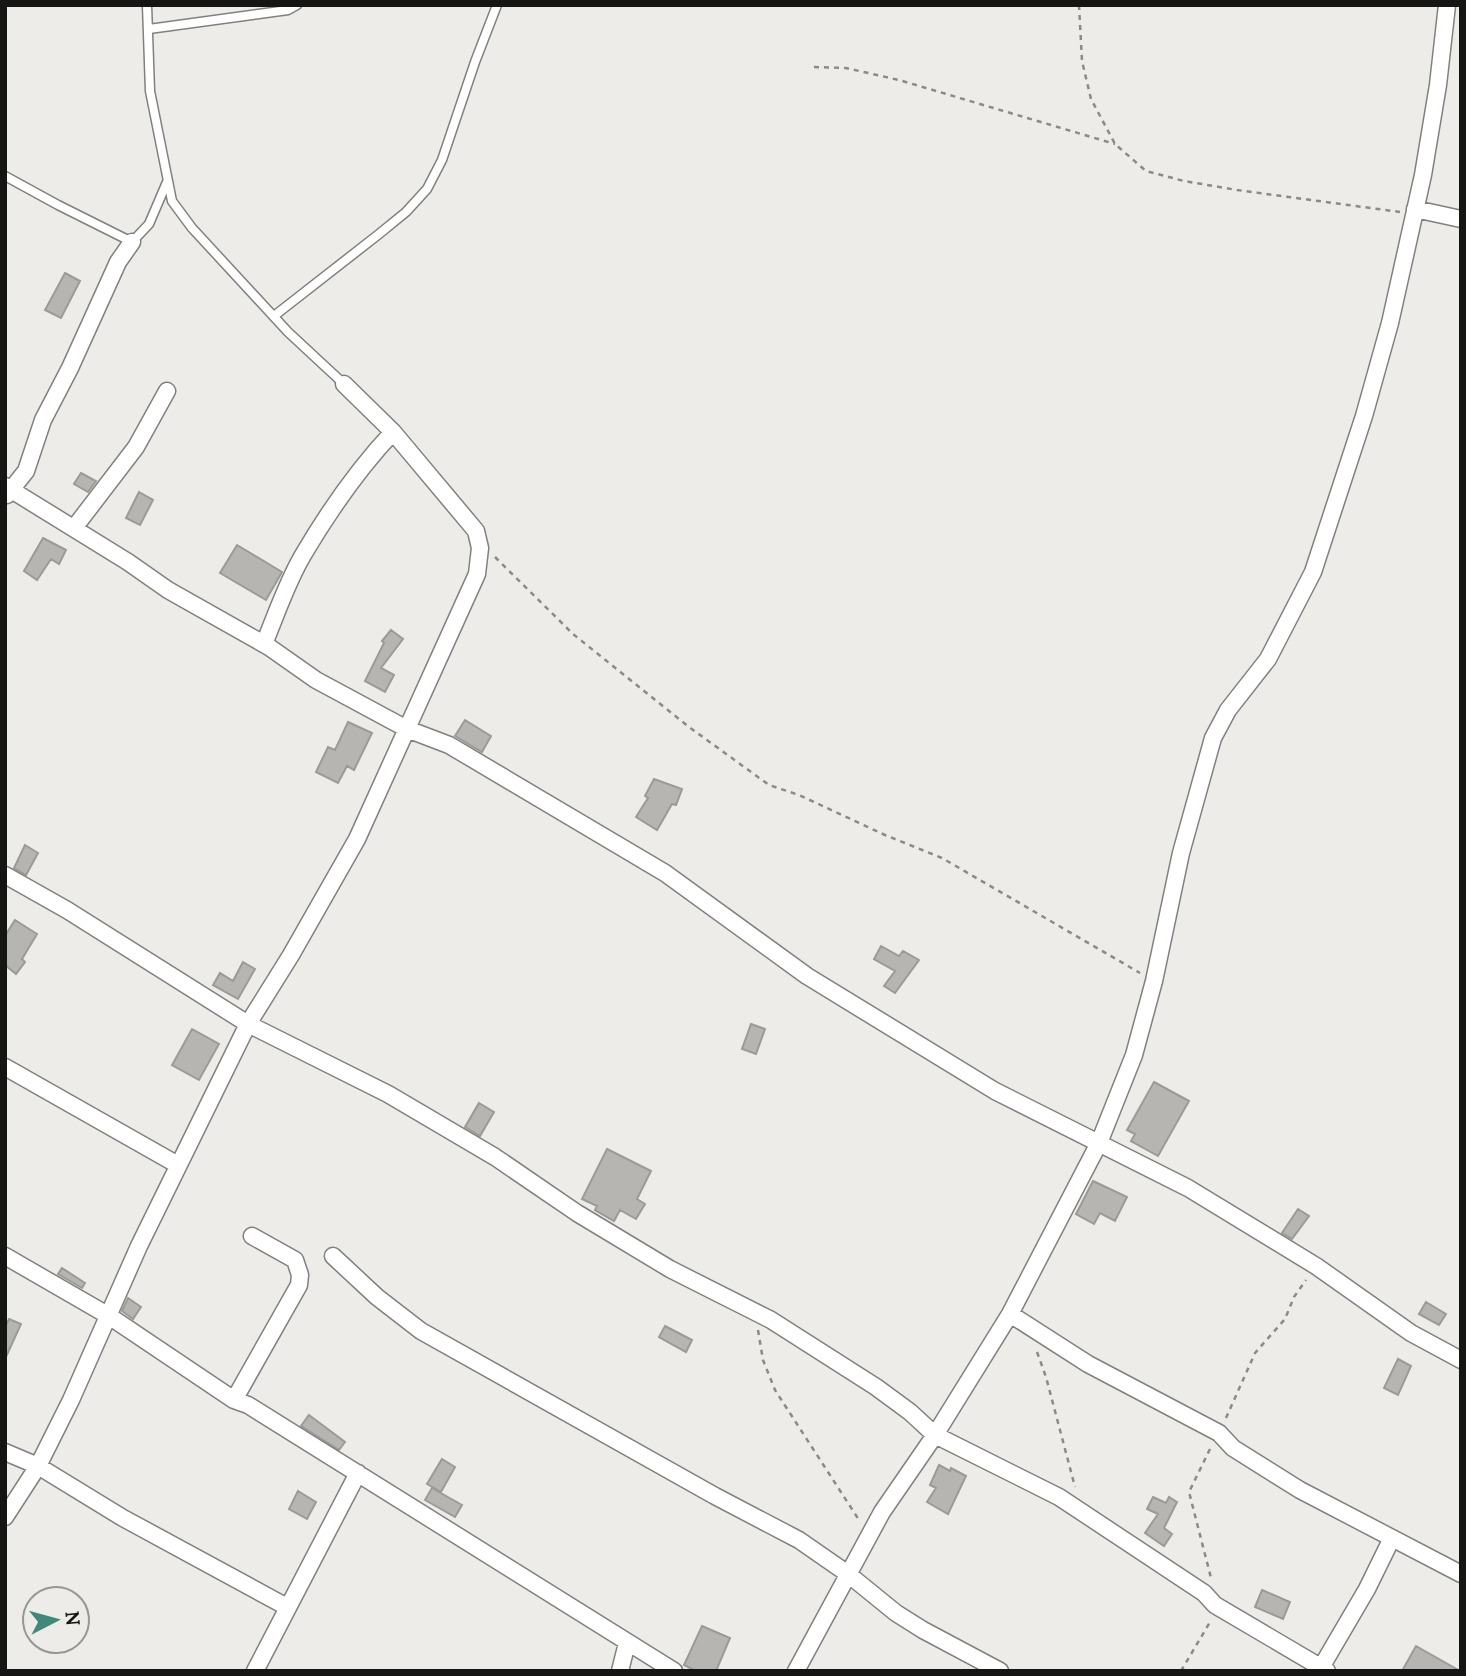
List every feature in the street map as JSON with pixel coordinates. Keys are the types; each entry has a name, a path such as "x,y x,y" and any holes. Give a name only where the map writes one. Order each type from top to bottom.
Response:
{"street":[{"path":"796,1671 882,1512 935,1435 1010,1314 1099,1143 1133,1055 1154,981 1181,853 1213,738 1228,710 1268,659 1313,572 1342,488 1387,337 1415,211 1438,85 1447,5"},
{"path":"1415,211 1461,219"},
{"path":"132,242 118,262 43,420 26,471 7,491 74,528 167,590 264,644 316,680 407,729 449,745 510,780 665,873 807,976 995,1091 1188,1188 1316,1266 1411,1333 1461,1360"},
{"path":"5,1517 38,1466 71,1400 178,1165 248,1024 357,839 477,574 480,548 476,531 465,515 393,432 344,384"},
{"path":"74,528 136,447 167,391"},
{"path":"264,644 302,556 365,461 393,432"},
{"path":"5,875 68,909 248,1024 388,1094 495,1157 577,1213 670,1269 771,1320 876,1387 911,1412 935,1435 1059,1497 1204,1593 1216,1606 1322,1670 1392,1538"},
{"path":"5,1067 178,1165"},
{"path":"234,1400 299,1285 300,1275 296,1260 252,1236"},
{"path":"5,1255 109,1316 234,1400 248,1405 674,1671"},
{"path":"333,1256 377,1297 421,1331 715,1496 799,1540 848,1574 896,1613 1000,1671"},
{"path":"1010,1314 1088,1364 1219,1433 1233,1448 1300,1490 1461,1574"},
{"path":"5,1452 38,1466 123,1518 287,1607"},
{"path":"255,1671 358,1473"},
{"path":"620,1671 627,1643"}],"lane":[{"path":"147,5 150,91 172,201 192,228 274,316 344,384"},
{"path":"149,29 288,10 297,5"},
{"path":"274,316 406,212 428,189 442,160 471,72 498,5"},
{"path":"5,176 132,242 149,224 167,182"}],"path":[{"path":"1079,5 1082,61 1091,99 1115,145 1146,172 1184,181 1337,205 1415,211"},
{"path":"814,67 846,68 899,80 1115,145"},
{"path":"480,548 499,559 573,634 689,727 769,785 799,795 884,835 942,858 1154,981"},
{"path":"1181,1671 1214,1615 1216,1606 1209,1566 1189,1492 1255,1353 1285,1319 1294,1297 1316,1266"},
{"path":"757,1313 763,1360 775,1390 869,1534"},
{"path":"1037,1351 1082,1512"}],"building":[{"path":"65,273 80,281 61,318 45,310"},
{"path":"81,473 96,481 88,492 74,484"},
{"path":"139,492 153,500 140,525 126,518"},
{"path":"43,538 66,550 59,564 51,559 37,580 24,571"},
{"path":"237,545 282,572 266,600 220,573"},
{"path":"391,630 403,639 381,668 394,675 385,692 365,681 384,643 382,641"},
{"path":"465,720 491,736 482,752 455,736"},
{"path":"348,722 372,733 354,770 347,766 338,783 316,772 328,747 335,750"},
{"path":"654,779 682,789 676,805 672,804 657,830 636,817 648,798 645,796"},
{"path":"25,845 38,853 26,875 14,868"},
{"path":"15,920 37,934 22,959 25,962 16,974 5,965 5,936"},
{"path":"881,946 899,956 903,951 919,960 895,993 884,986 895,971 874,959"},
{"path":"243,962 255,969 238,999 213,985 220,973 233,981"},
{"path":"751,1024 765,1029 756,1054 742,1049"},
{"path":"192,1029 219,1044 199,1080 172,1065"},
{"path":"1154,1082 1189,1101 1158,1156 1131,1141 1135,1134 1127,1130"},
{"path":"479,1103 494,1112 480,1136 465,1127"},
{"path":"607,1149 651,1171 637,1199 645,1204 636,1219 620,1210 614,1221 595,1210 597,1206 582,1199"},
{"path":"1093,1181 1127,1197 1115,1221 1100,1213 1094,1224 1076,1214"},
{"path":"1298,1209 1309,1216 1292,1239 1282,1233"},
{"path":"62,1268 85,1283 82,1288 58,1274"},
{"path":"128,1298 141,1307 133,1319 122,1311"},
{"path":"1426,1302 1446,1314 1439,1325 1419,1314"},
{"path":"9,1319 21,1324 5,1359 5,1327"},
{"path":"665,1326 692,1340 686,1352 659,1337"},
{"path":"1398,1359 1411,1366 1398,1395 1384,1388"},
{"path":"309,1415 345,1442 339,1450 301,1426"},
{"path":"442,1459 455,1467 441,1492 427,1484"},
{"path":"939,1465 966,1476 948,1514 927,1502 936,1488 930,1485"},
{"path":"432,1488 462,1505 455,1517 425,1500"},
{"path":"298,1491 316,1502 307,1519 289,1509"},
{"path":"1153,1497 1166,1503 1169,1497 1177,1502 1164,1528 1172,1534 1164,1546 1145,1533 1158,1514 1147,1509"},
{"path":"1262,1590 1290,1602 1283,1619 1255,1607"},
{"path":"702,1626 730,1638 716,1671 696,1671 684,1665"},
{"path":"1416,1646 1460,1671 1402,1671"}]}
